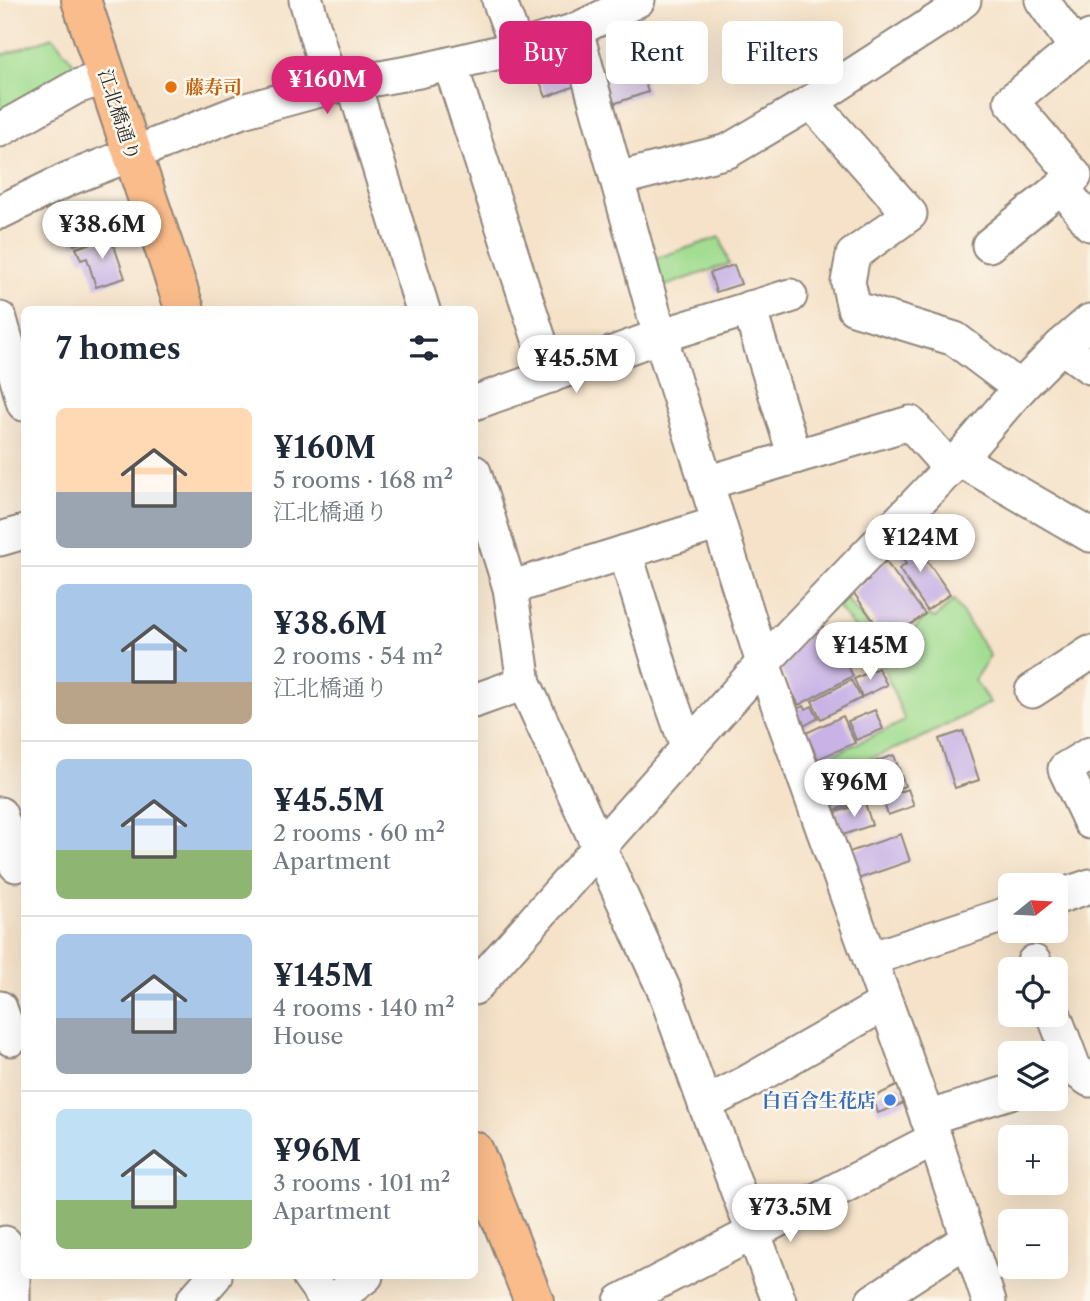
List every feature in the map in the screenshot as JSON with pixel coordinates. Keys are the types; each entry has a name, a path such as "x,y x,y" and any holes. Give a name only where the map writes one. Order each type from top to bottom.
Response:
{"main road":[{"name":"江北橋通り","path":"81,0 184,306"},
{"path":"478,1171 483,1196 534,1301"}],"street":[{"path":"306,0 342,84 422,306"},
{"path":"499,0 507,21"},
{"path":"592,22 638,0"},
{"path":"617,179 728,151 811,102 944,16 964,0"},
{"path":"989,245 1075,176 1011,101 1083,43 1042,0"},
{"path":"0,212 68,179 242,111 342,84 419,71 499,52"},
{"path":"450,64 551,376"},
{"path":"0,130 76,87 106,77"},
{"path":"591,84 660,337 763,663 931,1129 989,1301"},
{"path":"811,102 910,214 853,256 848,282 854,308 955,339 1020,388"},
{"path":"1062,186 1090,224"},
{"path":"478,402 660,337 790,296"},
{"path":"749,308 795,457"},
{"path":"0,319 21,393"},
{"path":"478,984 763,663 954,463 1020,388 1090,321"},
{"path":"1061,346 1090,367"},
{"path":"706,483 910,423 954,463 1090,536"},
{"path":"478,485 510,588 524,683 665,992 779,1301"},
{"path":"510,588 719,523"},
{"path":"0,539 21,533"},
{"path":"625,552 688,749"},
{"path":"1032,691 1090,653"},
{"path":"478,700 524,683"},
{"path":"1090,754 1065,769 1090,821"},
{"path":"0,814 13,866"},
{"path":"1068,894 1090,886"},
{"path":"870,959 998,917"},
{"path":"705,1104 886,1003"},
{"path":"0,1008 12,1039"},
{"path":"1058,1027 1074,1076"},
{"path":"621,1301 753,1232 931,1129 998,1097"},
{"path":"873,1301 968,1239"},
{"path":"10,1242 13,1301"},
{"path":"311,1279 327,1301"},
{"path":"333,1301 362,1279"}],"green space":[{"path":"53,37 76,66 73,78 0,120 0,56"},
{"path":"720,237 729,264 659,288 651,260"},
{"path":"843,595 891,653 928,615 935,618 954,600 990,656 974,680 990,703 917,740 820,778 815,763 905,721 881,661 836,605"}],"building":[{"path":"606,80 606,84 645,84 648,92 604,107 597,82"},
{"path":"541,84 580,84 546,97"},
{"path":"91,205 100,209 108,233 74,245 63,215"},
{"path":"111,237 125,278 96,287 87,258 81,260 76,248"},
{"path":"734,265 741,284 716,292 710,273"},
{"path":"909,535 950,594 927,610 899,569 906,564 893,546"},
{"path":"886,562 925,614 888,641 853,592 869,580 866,576"},
{"path":"823,626 839,658 843,656 853,676 799,705 778,665 810,633"},
{"path":"878,668 887,685 862,697 854,679"},
{"path":"851,680 861,698 821,719 812,701"},
{"path":"804,706 806,709 812,706 818,718 802,727 796,709"},
{"path":"875,710 883,729 856,740 848,721"},
{"path":"843,716 855,743 818,759 806,733"},
{"path":"963,731 979,780 955,788 939,739"},
{"path":"894,755 905,786 835,810 824,779"},
{"path":"908,789 914,806 888,815 882,797"},
{"path":"865,803 872,825 843,835 836,812"},
{"path":"901,834 910,861 858,879 849,852"},
{"name":"白百合生花店","path":"901,1084 907,1102 878,1113 873,1097"}],"place":[{"name":"藤寿司","path":"171,87"},
{"name":"白百合生花店","path":"890,1100"}]}
